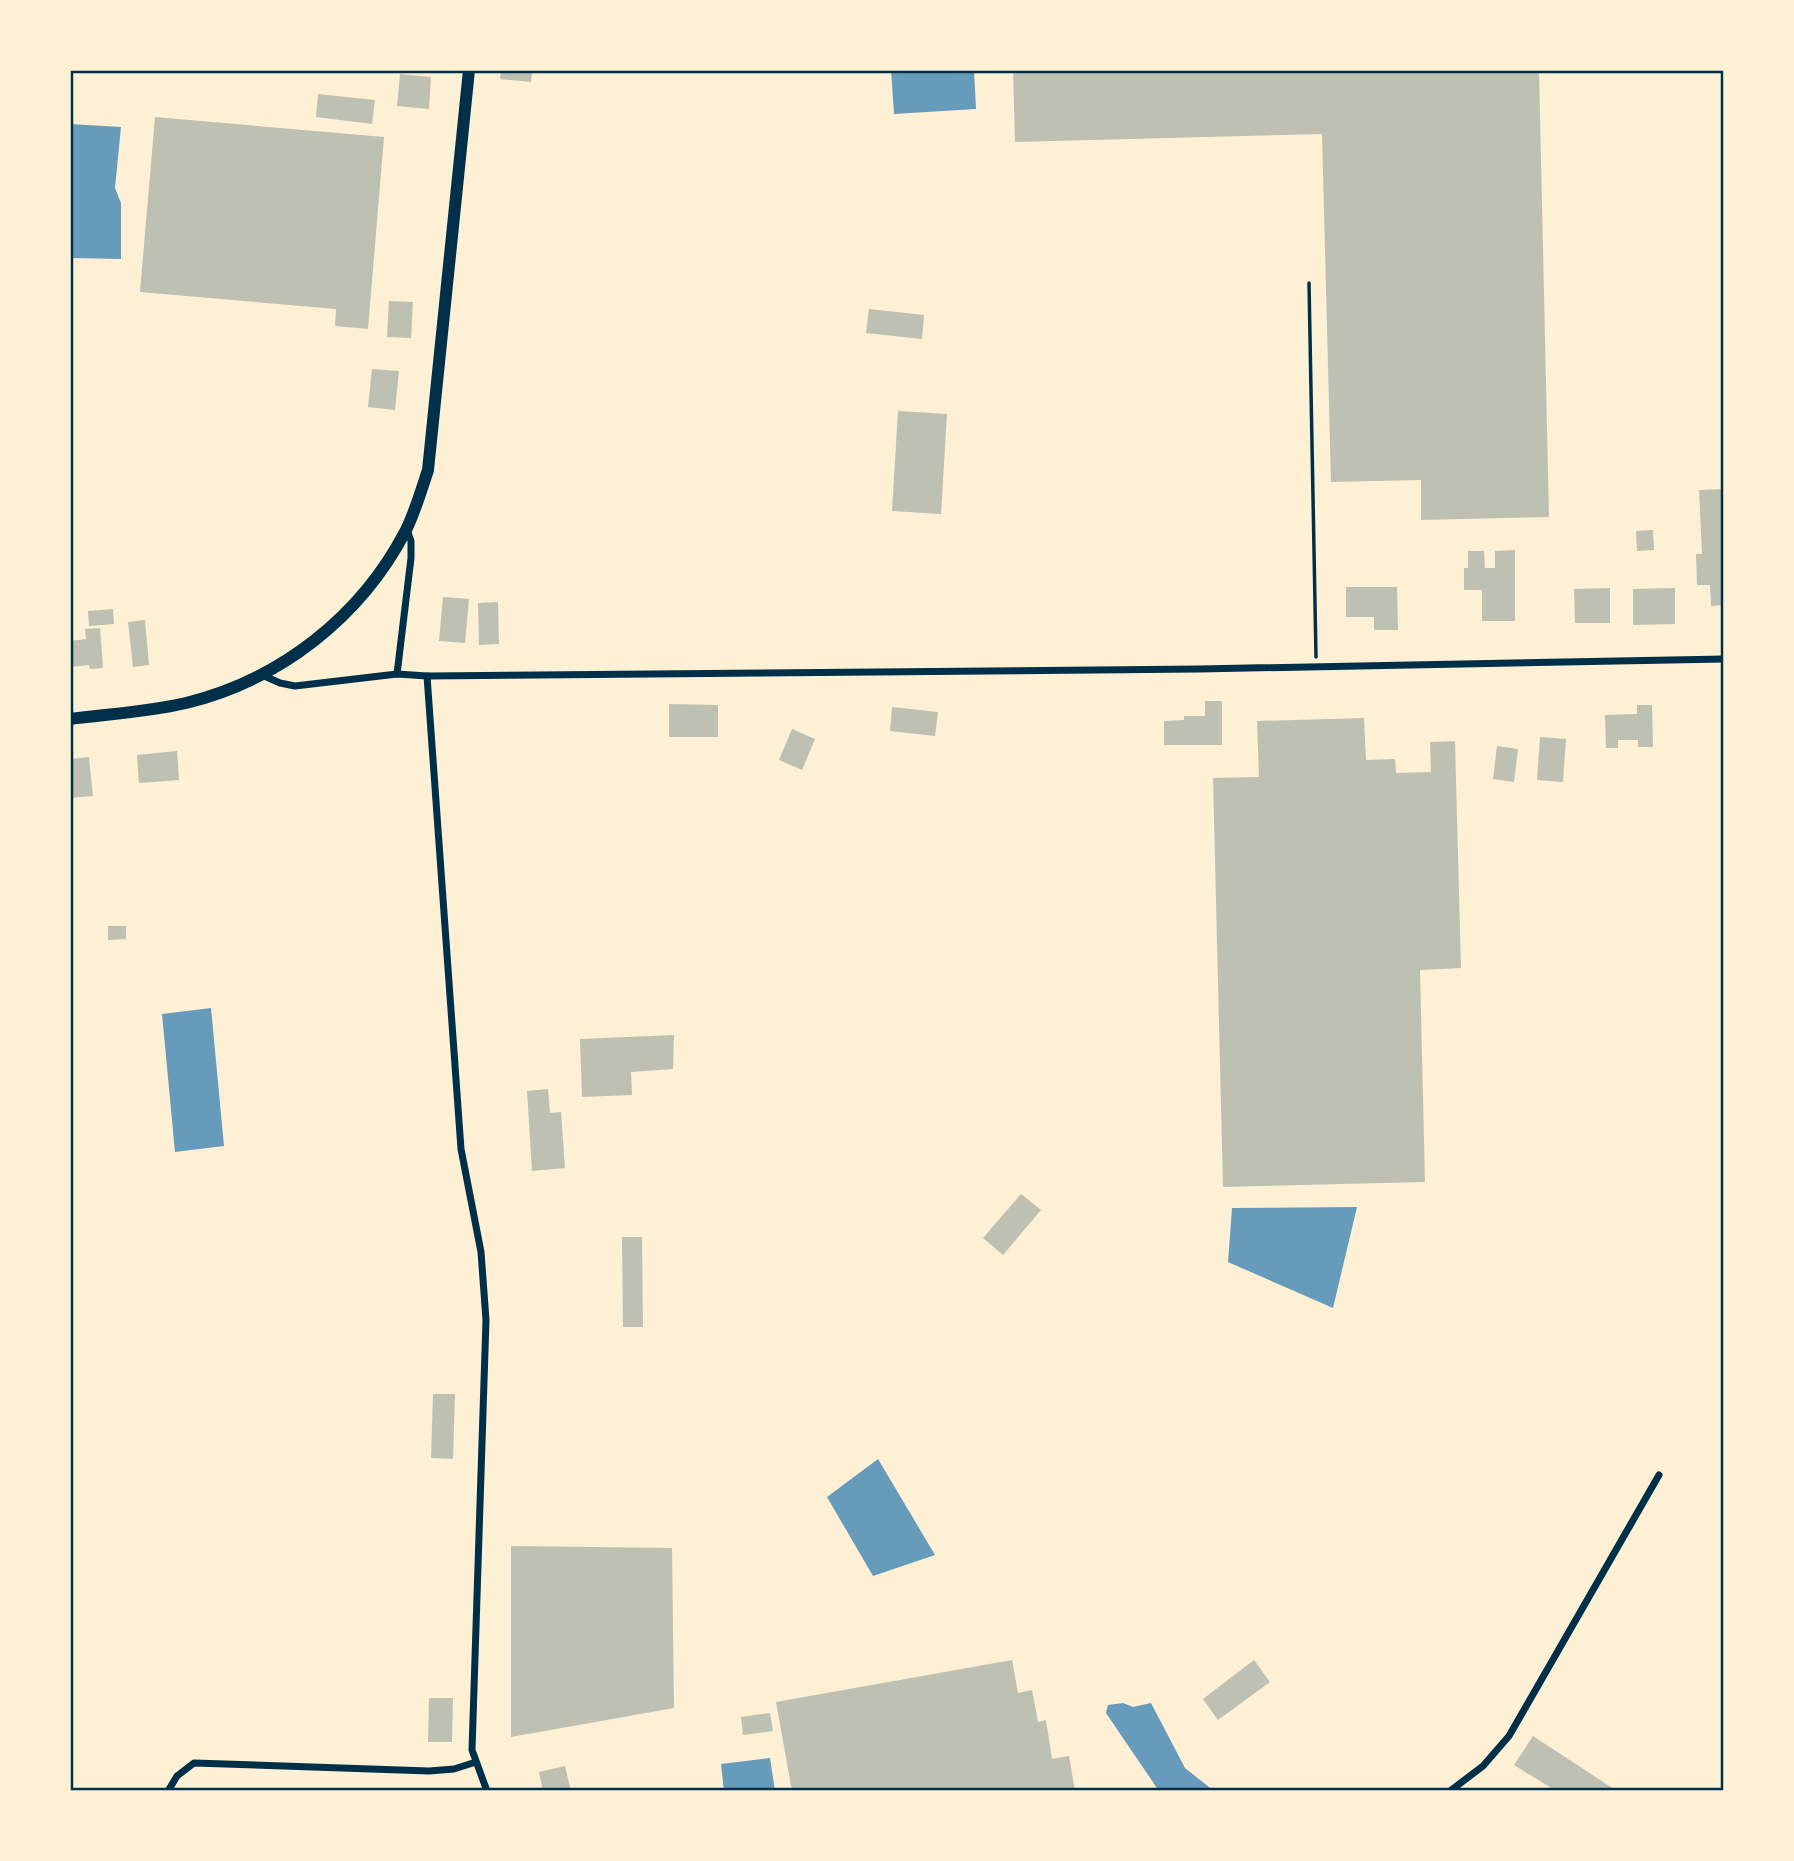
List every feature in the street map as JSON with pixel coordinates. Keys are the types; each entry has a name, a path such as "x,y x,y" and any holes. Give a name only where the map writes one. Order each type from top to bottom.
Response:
{"street":[{"path":"70,719 187,702 229,689 283,664 334,625 357,601 406,529 428,470 469,70"},
{"path":"397,674 411,558 411,541 406,529"},
{"path":"262,675 295,686 397,674 427,676 1316,667 1724,659"},
{"path":"427,676 461,1149 481,1252 486,1320 472,1750 487,1791"},
{"path":"1450,1791 1483,1766 1508,1736 1659,1475"},
{"path":"168,1791 177,1776 194,1763 429,1771 454,1769 476,1762"}],"path":[{"path":"1309,283 1316,667"}],"water":[{"path":"891,70 974,70 976,109 894,114"},
{"path":"70,124 121,127 115,188 121,203 121,259 70,258"},
{"path":"211,1008 224,1146 175,1152 162,1014"},
{"path":"1357,1207 1333,1308 1228,1262 1232,1208"},
{"path":"878,1459 935,1555 873,1576 827,1497"},
{"path":"1123,1703 1133,1707 1151,1703 1185,1768 1214,1791 1159,1791 1106,1713 1108,1705"},
{"path":"770,1758 775,1791 724,1791 721,1764"}],"building":[{"path":"501,70 532,70 531,82 500,79"},
{"path":"1013,70 1539,70 1549,517 1421,520 1421,480 1331,482 1322,134 1015,142"},
{"path":"400,74 431,77 429,109 397,106"},
{"path":"318,94 375,100 372,124 316,117"},
{"path":"155,117 384,137 368,329 335,326 336,309 140,292"},
{"path":"389,301 413,302 411,338 387,337"},
{"path":"869,309 924,315 922,339 866,333"},
{"path":"372,369 399,371 395,410 368,407"},
{"path":"898,411 947,414 941,514 892,511"},
{"path":"1724,489 1724,605 1711,606 1710,585 1697,585 1696,554 1702,554 1699,490"},
{"path":"1653,530 1654,550 1637,551 1636,531"},
{"path":"1515,550 1515,621 1482,621 1482,590 1464,590 1464,568 1468,568 1468,551 1484,551 1485,568 1495,568 1495,551"},
{"path":"1346,587 1397,587 1398,630 1374,630 1374,617 1346,617"},
{"path":"1610,588 1610,623 1575,623 1574,589"},
{"path":"1675,588 1675,624 1633,625 1633,589"},
{"path":"443,597 469,599 465,643 439,641"},
{"path":"498,602 499,644 479,645 478,603"},
{"path":"113,609 114,624 89,626 88,611"},
{"path":"145,620 149,665 133,667 128,622"},
{"path":"100,628 103,668 90,669 89,665 70,667 70,641 86,639 85,629"},
{"path":"1205,701 1222,701 1222,745 1164,745 1164,721 1184,720 1184,716 1205,716"},
{"path":"669,704 718,705 718,737 669,737"},
{"path":"1637,705 1652,705 1653,747 1638,747 1638,740 1618,740 1618,748 1606,748 1605,715 1637,714"},
{"path":"892,707 938,712 935,736 890,731"},
{"path":"1364,718 1366,760 1395,759 1396,773 1431,772 1430,742 1455,741 1461,968 1420,970 1425,1182 1223,1187 1213,778 1259,777 1257,721"},
{"path":"792,729 815,739 802,770 779,760"},
{"path":"1540,737 1566,739 1563,782 1537,780"},
{"path":"1497,746 1518,749 1514,782 1493,779"},
{"path":"177,751 179,780 139,783 137,755"},
{"path":"89,757 93,796 70,798 71,759"},
{"path":"108,926 126,926 126,939 108,940"},
{"path":"674,1035 673,1069 631,1072 632,1095 582,1097 580,1039"},
{"path":"548,1089 550,1113 561,1112 565,1168 532,1171 527,1091"},
{"path":"1021,1194 1041,1210 1003,1255 983,1238"},
{"path":"622,1237 642,1237 643,1327 623,1327"},
{"path":"433,1394 455,1394 453,1459 431,1458"},
{"path":"511,1546 672,1548 674,1708 511,1737"},
{"path":"1012,1660 1018,1693 1032,1690 1038,1722 1046,1720 1052,1759 1069,1756 1075,1791 792,1791 776,1702"},
{"path":"1254,1660 1270,1682 1218,1720 1203,1699"},
{"path":"429,1698 453,1698 452,1742 428,1742"},
{"path":"770,1713 773,1731 743,1735 741,1717"},
{"path":"1533,1736 1617,1791 1556,1791 1514,1765"},
{"path":"565,1766 571,1791 543,1791 539,1772"}]}
